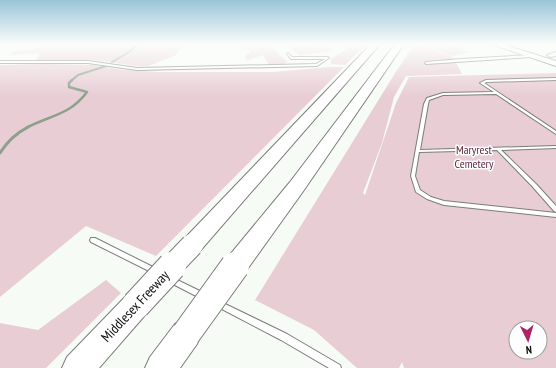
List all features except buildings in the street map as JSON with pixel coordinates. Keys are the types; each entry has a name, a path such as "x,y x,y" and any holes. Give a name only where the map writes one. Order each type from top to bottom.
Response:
{"highway":[{"name":"Middlesex Freeway","path":"78,368 360,61"},
{"path":"161,368 237,264 297,186 388,61"}],"lane":[{"path":"0,62 88,62 137,69 317,65 323,61"},
{"path":"426,63 447,61"},
{"path":"556,80 486,81 482,83 556,133"},
{"path":"497,93 443,94 428,99 413,176 418,191 429,198 444,203 556,215"},
{"path":"417,151 556,147"},
{"path":"498,149 556,210"},
{"path":"93,240 284,337 337,368"}],"green space":[{"path":"104,61 160,61 148,66 136,66"},
{"path":"267,61 287,61 285,64 269,65"},
{"path":"331,61 349,61 345,65 331,64"},
{"name":"Maryrest Cemetery","path":"403,61 455,61 462,74 406,76 394,97 382,143 363,193 365,195 396,103 409,77 556,73 556,368 404,368 402,362 399,368 357,368 314,330 255,300"},
{"path":"0,65 94,65 124,70 160,72 273,72 344,67 156,256 86,226 0,297"},
{"path":"106,280 121,293 46,368 0,368 0,323 38,330"}],"waterway":[{"path":"71,81 78,75 106,66"},
{"path":"27,128 66,111 80,100 87,92 69,87 69,83 71,81"},
{"path":"0,153 12,138 27,128"}]}
